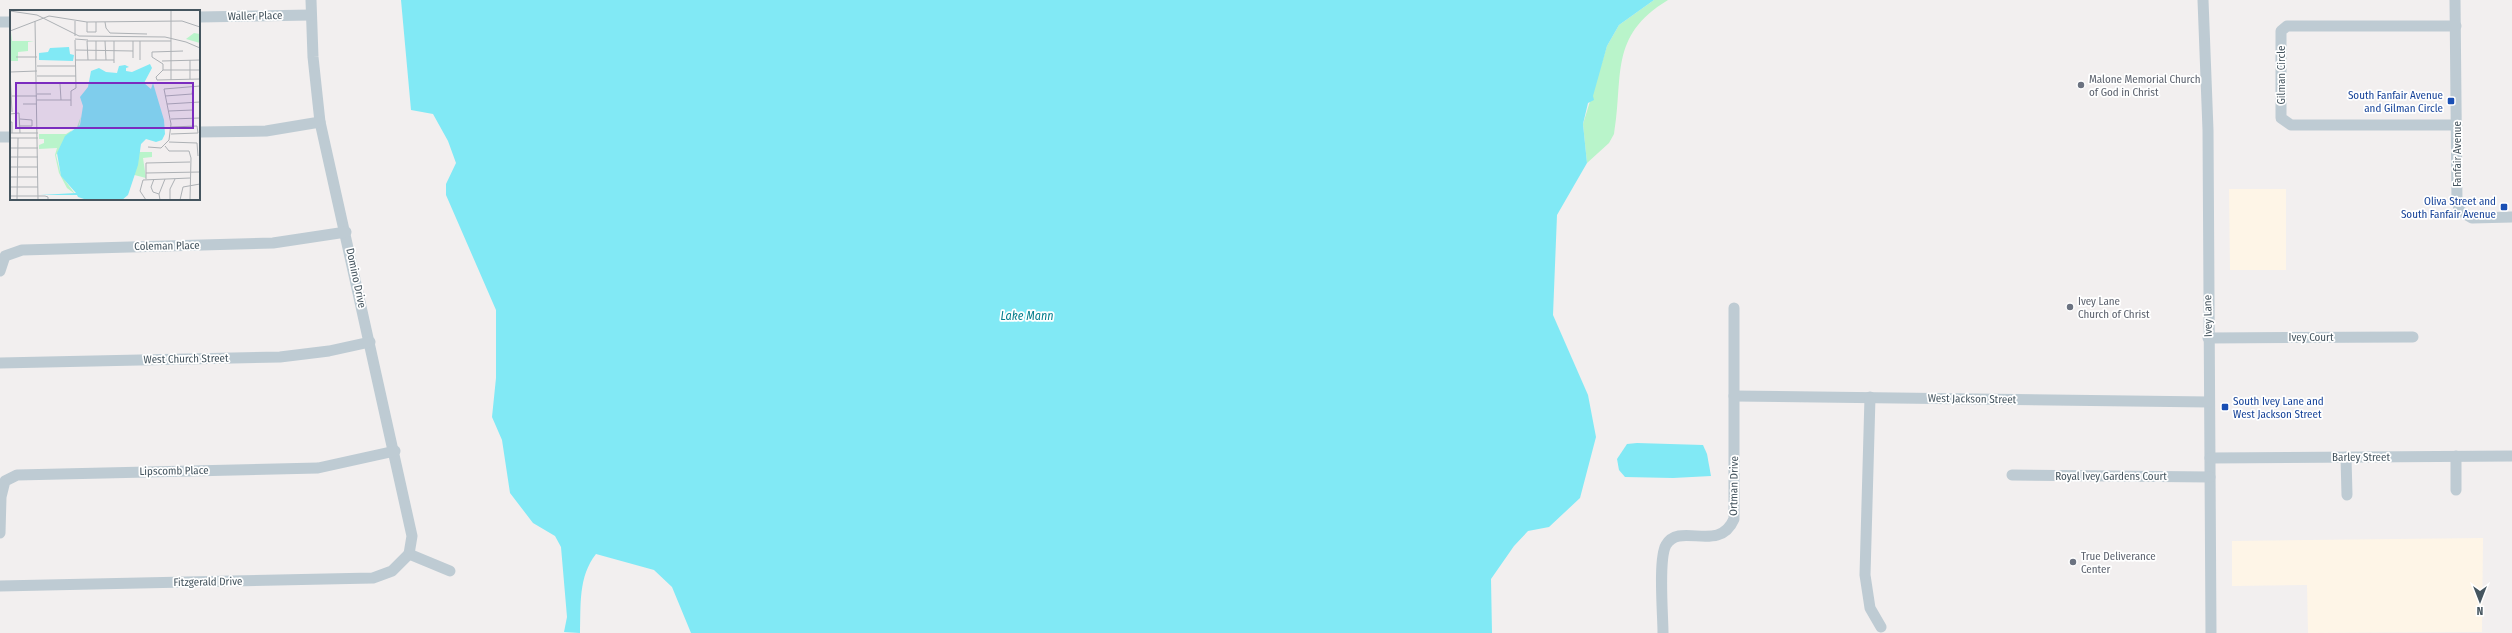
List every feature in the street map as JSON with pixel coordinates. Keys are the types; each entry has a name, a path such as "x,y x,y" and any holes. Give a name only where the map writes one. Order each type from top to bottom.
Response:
{"street":[{"name":"Domino Drive","path":"311,0 320,122 395,451 412,536 409,554"},
{"name":"Ivey Lane","path":"2203,0 2208,130 2208,338 2211,633"},
{"name":"Fanfair Avenue","path":"2455,0 2457,202 2460,211 2472,218 2512,217"},
{"name":"Waller Place","path":"200,17 311,15"},
{"name":"Gilman Circle","path":"2456,26 2287,26 2281,31 2281,118 2291,125 2457,125"},
{"path":"200,132 266,131 320,122"},
{"name":"Coleman Place","path":"0,270 5,256 22,250 273,243 346,232"},
{"name":"Ortman Drive","path":"1663,633 1662,560 1666,544 1672,538 1680,536 1722,534 1730,528 1734,519 1734,308"},
{"name":"Ivey Court","path":"2208,338 2413,337"},
{"name":"West Church Street","path":"0,363 280,357 329,351 370,342"},
{"name":"West Jackson Street","path":"1734,396 2209,402"},
{"path":"1870,397 1865,575 1870,608 1881,627"},
{"name":"Lipscomb Place","path":"0,533 0,497 5,481 17,475 318,468 395,451"},
{"path":"2456,456 2456,490"},
{"name":"Barley Street","path":"2210,458 2512,456"},
{"path":"2346,457 2347,495"},
{"name":"Royal Ivey Gardens Court","path":"2012,475 2210,477"},
{"path":"409,554 450,571"},
{"name":"Fitzgerald Drive","path":"0,586 373,578 392,571 409,554"}],"shaded area":[{"path":"2229,189 2286,189 2286,270 2230,270"},
{"path":"2483,538 2482,632 2308,633 2307,585 2232,586 2232,541"}],"green space":[{"path":"1654,0 1668,0 1649,14 1636,28 1627,43 1622,59 1614,134 1609,143 1587,163 1583,124 1607,46 1619,25"}],"water":[{"name":"Lake Mann","path":"401,0 1654,0 1619,25 1607,46 1593,96 1594,100 1588,103 1583,124 1587,163 1557,215 1553,315 1588,395 1596,437 1580,498 1549,527 1528,531 1514,546 1491,579 1492,633 691,633 672,587 654,570 596,554 590,563 583,582 580,633 564,632 567,617 561,547 555,536 533,523 510,493 502,440 492,417 496,378 496,310 446,195 446,184 456,163 448,141 433,114 411,110"},
{"path":"1627,444 1703,445 1707,454 1711,476 1673,478 1625,477 1619,470 1617,459"}],"place":[{"name":"Malone Memorial Church of God in Christ","path":"2081,85"},
{"name":"South Fanfair Avenue and Gilman Circle","path":"2451,101"},
{"name":"Oliva Street and South Fanfair Avenue","path":"2504,207"},
{"name":"Ivey Lane Church of Christ","path":"2070,307"},
{"name":"South Ivey Lane and West Jackson Street","path":"2225,407"},
{"name":"True Deliverance Center","path":"2073,562"}]}
